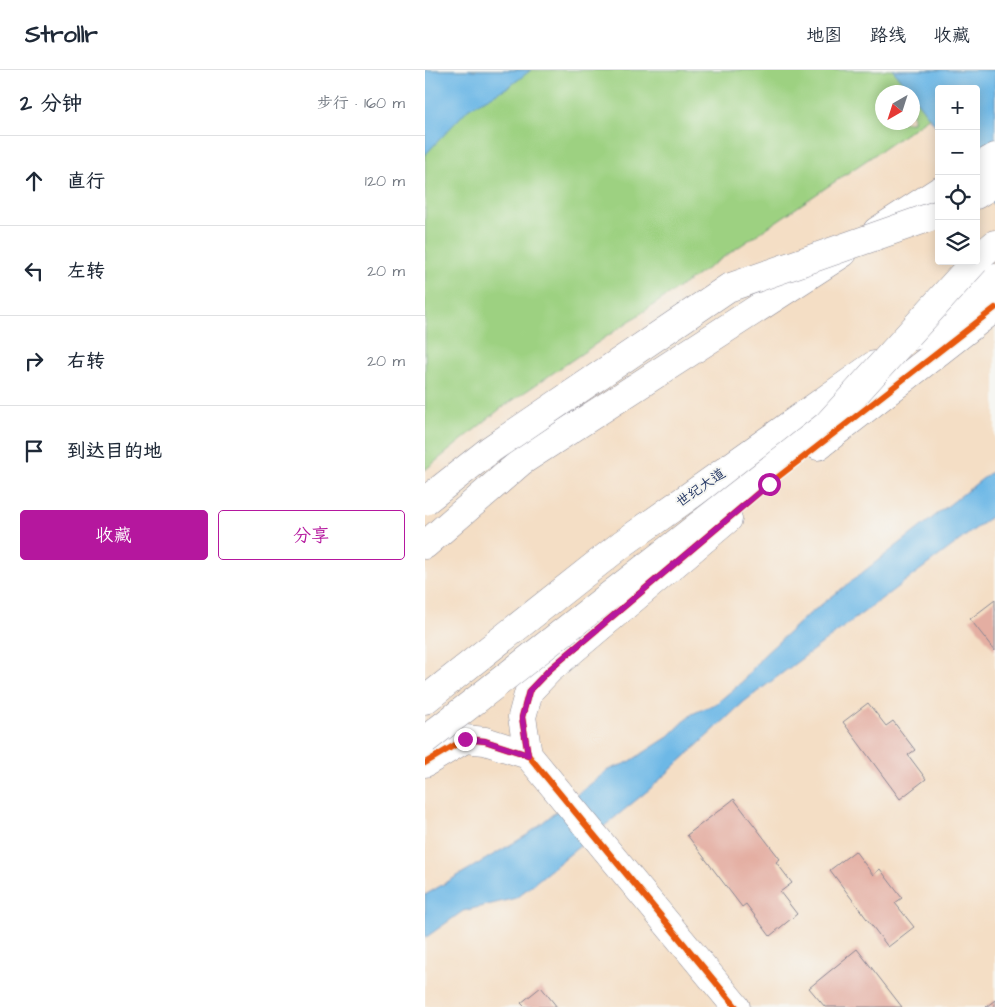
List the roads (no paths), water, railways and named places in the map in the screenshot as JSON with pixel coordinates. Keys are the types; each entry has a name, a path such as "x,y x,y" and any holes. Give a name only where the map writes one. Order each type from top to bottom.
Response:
{"main road":[{"path":"980,166 995,157"},
{"path":"980,192 995,183"},
{"path":"425,501 491,449 729,288 935,200"},
{"path":"425,545 522,461 935,201"},
{"path":"425,740 827,426 983,254"},
{"path":"736,1007 528,755 522,717 529,691 549,670 769,484 991,291"},
{"name":"世纪大道","path":"425,700 622,544 991,291"},
{"path":"425,763 465,739 485,741 528,755"}],"water":[{"path":"425,70 531,70 510,86 469,108 425,155"},
{"path":"893,70 995,70 995,206 980,186 980,85 935,85 935,125 920,105 920,85 904,85"},
{"path":"995,469 995,514 745,701 651,788 516,898 463,911 425,938 425,895 527,835 608,770 629,762 668,737 692,714 717,703 743,681 762,657 803,619"}]}
